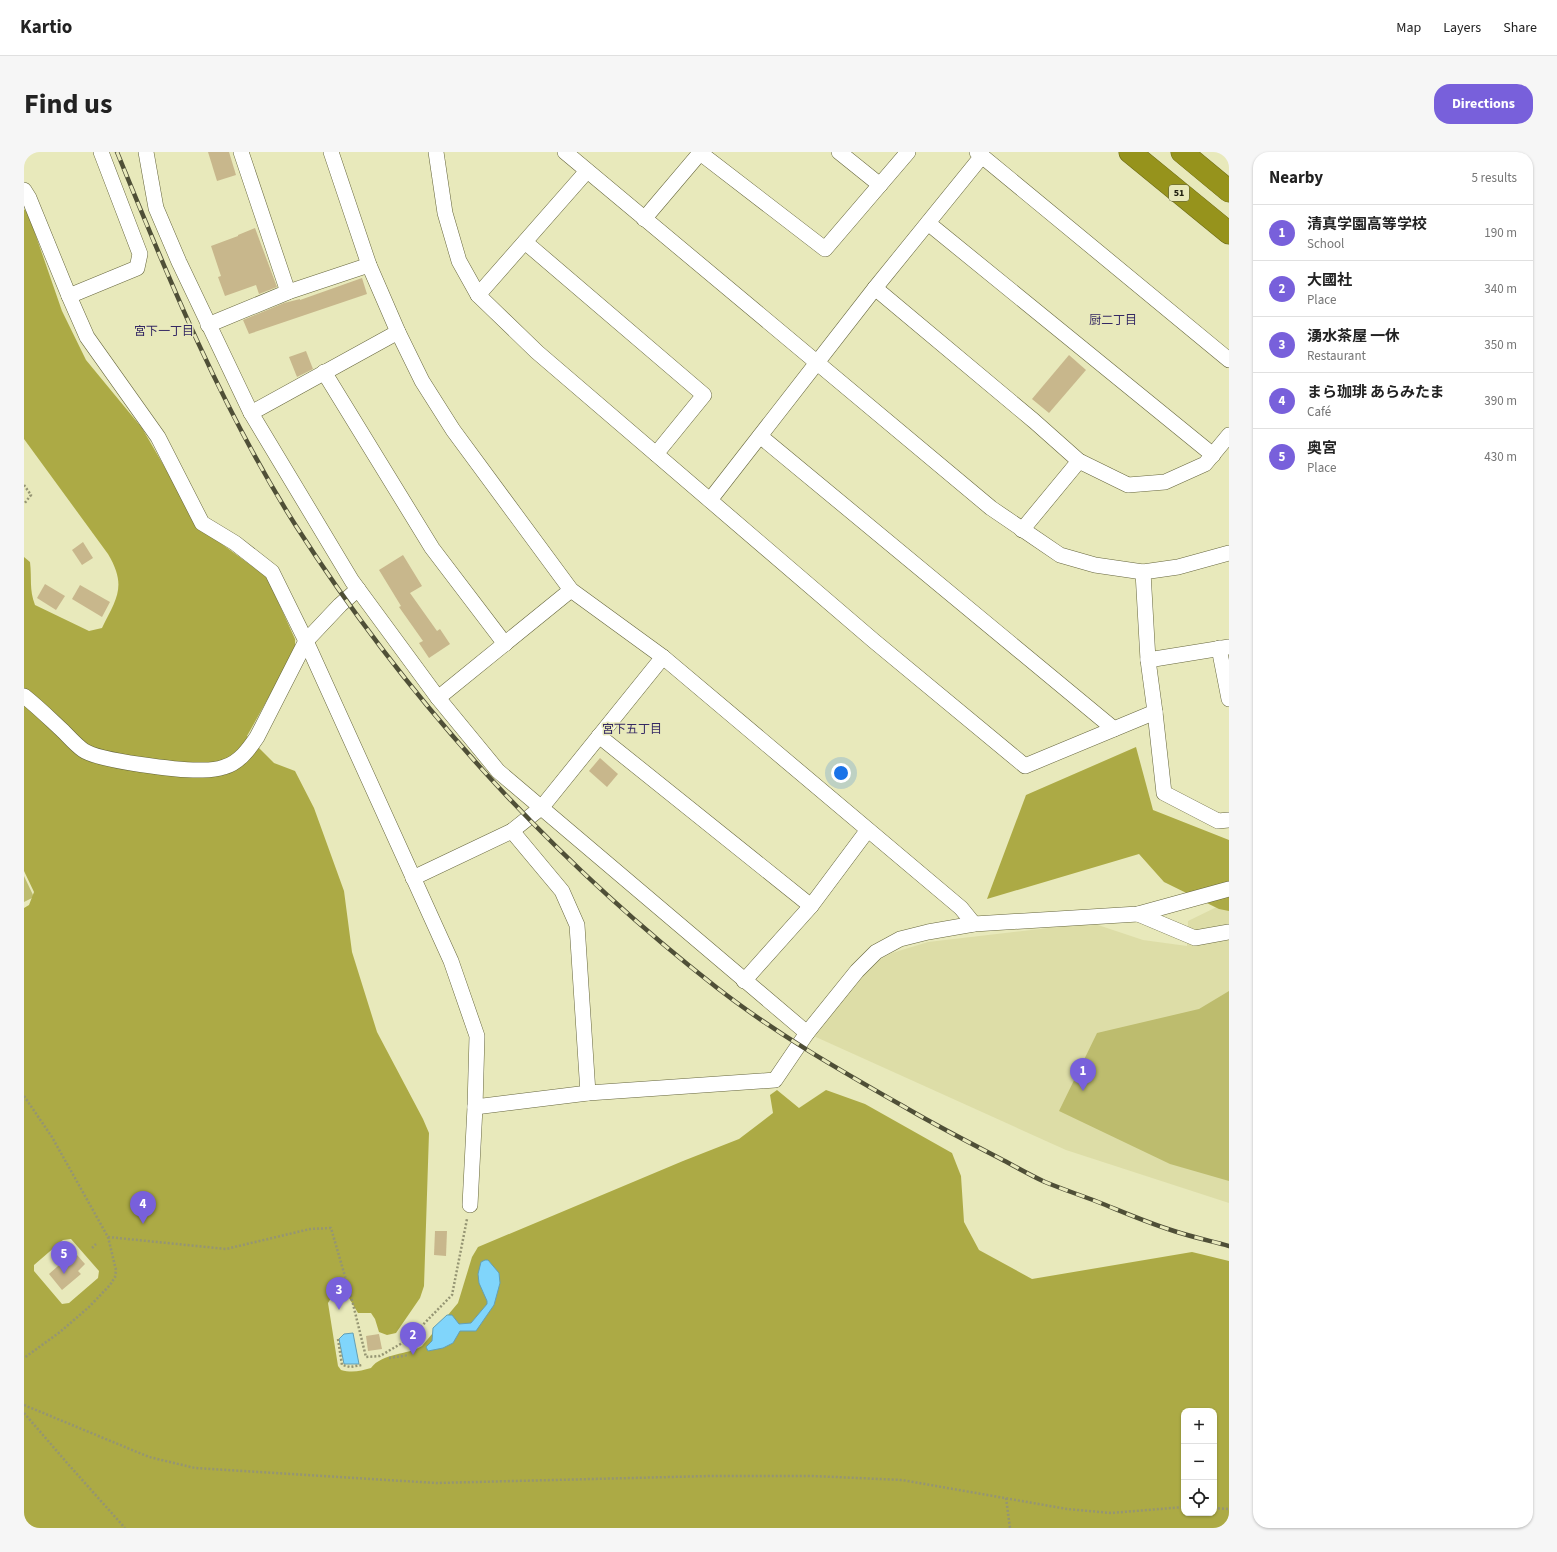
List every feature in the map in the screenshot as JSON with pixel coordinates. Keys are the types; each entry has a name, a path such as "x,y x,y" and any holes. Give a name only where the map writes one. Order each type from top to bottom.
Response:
{"highway":[{"name":"51","path":"1130,152 1229,233"},
{"path":"1182,152 1229,191"}],"street":[{"path":"69,296 137,268 140,254 101,152"},
{"path":"146,152 156,208 178,262 251,413 358,589 438,698 498,771 807,1033"},
{"path":"241,152 288,292"},
{"path":"331,152 369,265 398,332 422,381 453,430 571,590 663,658 867,831 961,908 974,924"},
{"path":"436,152 445,213 459,262 478,294 537,352 874,641 1025,766 1156,712"},
{"path":"565,152 991,508 1060,555 1095,565 1144,572 1178,567 1229,553"},
{"path":"644,219 699,152 825,249 908,152"},
{"path":"839,152 880,185"},
{"path":"710,500 875,288 928,223 980,154 1229,360"},
{"path":"478,294 587,171"},
{"path":"24,190 29,198 87,337 158,437 202,523 235,543 272,572 306,641 451,961 477,1036 470,1205"},
{"path":"928,223 1213,455"},
{"path":"524,242 704,395 656,454"},
{"path":"208,325 288,292 369,265"},
{"path":"875,288 1034,421 1079,461 1128,484 1165,482 1205,464 1229,435"},
{"path":"251,413 398,332"},
{"path":"324,372 432,548 505,644"},
{"path":"760,436 1114,729"},
{"path":"1022,530 1079,461"},
{"path":"1144,572 1148,660 1156,712 1164,793 1218,821 1229,820"},
{"path":"24,696 41,709 83,750 93,756 166,768 203,770 225,767 236,762 248,750 257,737 306,641 340,605 358,589"},
{"path":"438,698 571,590"},
{"path":"1148,660 1224,648 1229,699"},
{"path":"413,878 512,831 542,807 663,658"},
{"path":"599,736 811,906"},
{"path":"512,831 562,891 577,925 588,1093"},
{"path":"744,981 811,906 867,831"},
{"path":"475,1107 588,1093 775,1080 807,1033 857,971 876,952 900,939 928,932 974,924 1138,914 1229,889"},
{"path":"1138,914 1195,938 1229,932"}],"path":[{"path":"24,485 31,495 24,504"},
{"path":"24,1096 52,1137 108,1237 116,1270 115,1277 110,1285 89,1307 60,1332 24,1358"},
{"path":"108,1237 226,1249 310,1228 331,1228 353,1304 366,1357 380,1356 409,1339 452,1295 470,1205"},
{"path":"92,1248 96,1244"},
{"path":"338,1339 342,1365 350,1367 362,1365"},
{"path":"390,1358 409,1355"},
{"path":"24,1405 149,1457 195,1468 436,1483 710,1476 812,1476 902,1480 1066,1509 1111,1513 1181,1507"},
{"path":"24,1413 125,1528"},
{"path":"1006,1498 1010,1528"},
{"path":"1217,1508 1229,1509"}],"shaded area":[{"path":"24,209 28,213 62,311 86,360 142,428 200,528 267,577 295,639 295,650 247,736 274,763 295,771 314,808 344,891 352,952 377,1032 429,1133 424,1286 420,1298 396,1333 387,1335 379,1332 375,1319 371,1313 358,1313 349,1298 345,1295 331,1298 328,1303 338,1366 341,1370 356,1371 371,1368 376,1363 388,1357 422,1346 458,1303 472,1257 478,1247 739,1139 773,1113 770,1095 777,1090 799,1108 826,1090 865,1104 952,1153 961,1176 964,1222 979,1250 1032,1279 1192,1252 1229,1261 1229,1528 24,1528 24,908 29,905 34,892 24,871 24,557 30,562 31,589 35,605 89,631 102,628 116,600 118,592 117,575 108,554 24,439","holes":["71,1239 99,1271 98,1278 69,1303 62,1304 34,1271 34,1265 63,1240"]},
{"path":"1136,747 1153,810 1229,840 1229,911 1219,909 1164,882 1139,854 987,899 1026,795"},
{"path":"24,876 34,897 24,902"},
{"path":"1229,901 1229,1203 1066,1150 807,1033 849,976 892,953 928,942 1092,923 1143,940 1187,946 1188,921"},
{"path":"1229,991 1229,1181 1170,1164 1059,1111 1097,1033 1199,1009"}],"water":[{"path":"488,1260 499,1273 500,1283 494,1305 476,1331 460,1331 453,1343 443,1348 428,1351 426,1347 432,1341 433,1328 447,1315 452,1315 459,1324 471,1323 487,1304 479,1283 478,1274 481,1262"},
{"path":"353,1333 359,1364 344,1364 339,1339 344,1334"}],"building":[{"path":"208,152 229,152 236,175 217,181"},
{"path":"255,228 277,287 259,294 256,285 225,296 218,277 221,276 211,246"},
{"path":"362,278 367,294 249,334 243,320 284,303 300,300"},
{"path":"306,351 313,369 297,377 289,357"},
{"path":"1069,355 1086,370 1049,413 1032,399"},
{"path":"83,542 93,558 82,565 72,550"},
{"path":"403,555 422,586 410,593 437,631 440,629 450,644 429,658 419,643 423,641 399,607 401,606 379,570"},
{"path":"45,584 65,596 56,610 37,598"},
{"path":"80,585 110,602 102,617 72,599"},
{"path":"600,758 618,774 607,787 589,771"},
{"path":"435,1231 447,1231 446,1256 434,1255"},
{"path":"77,1255 85,1264 78,1271 81,1274 62,1290 49,1274 67,1258 70,1261"},
{"path":"379,1334 382,1349 368,1351 366,1336"}],"railway":[{"path":"117,152 156,248 198,343 244,436 269,482 296,526 340,591 386,654 435,715 487,774 541,831 597,886 656,938 716,987 762,1021 835,1067 931,1122 1045,1182 1164,1228 1229,1246"}],"place":[{"name":"清真学園高等学校","path":"1083,1091"},
{"name":"まら珈琲 あらみたま","path":"143,1224"},
{"name":"奥宮","path":"64,1274"},
{"name":"湧水茶屋 一休","path":"339,1310"},
{"name":"大國社","path":"413,1355"}],"district":[{"name":"厨二丁目","path":"1113,320"},
{"name":"宮下一丁目","path":"164,331"},
{"name":"宮下五丁目","path":"632,729"}]}
